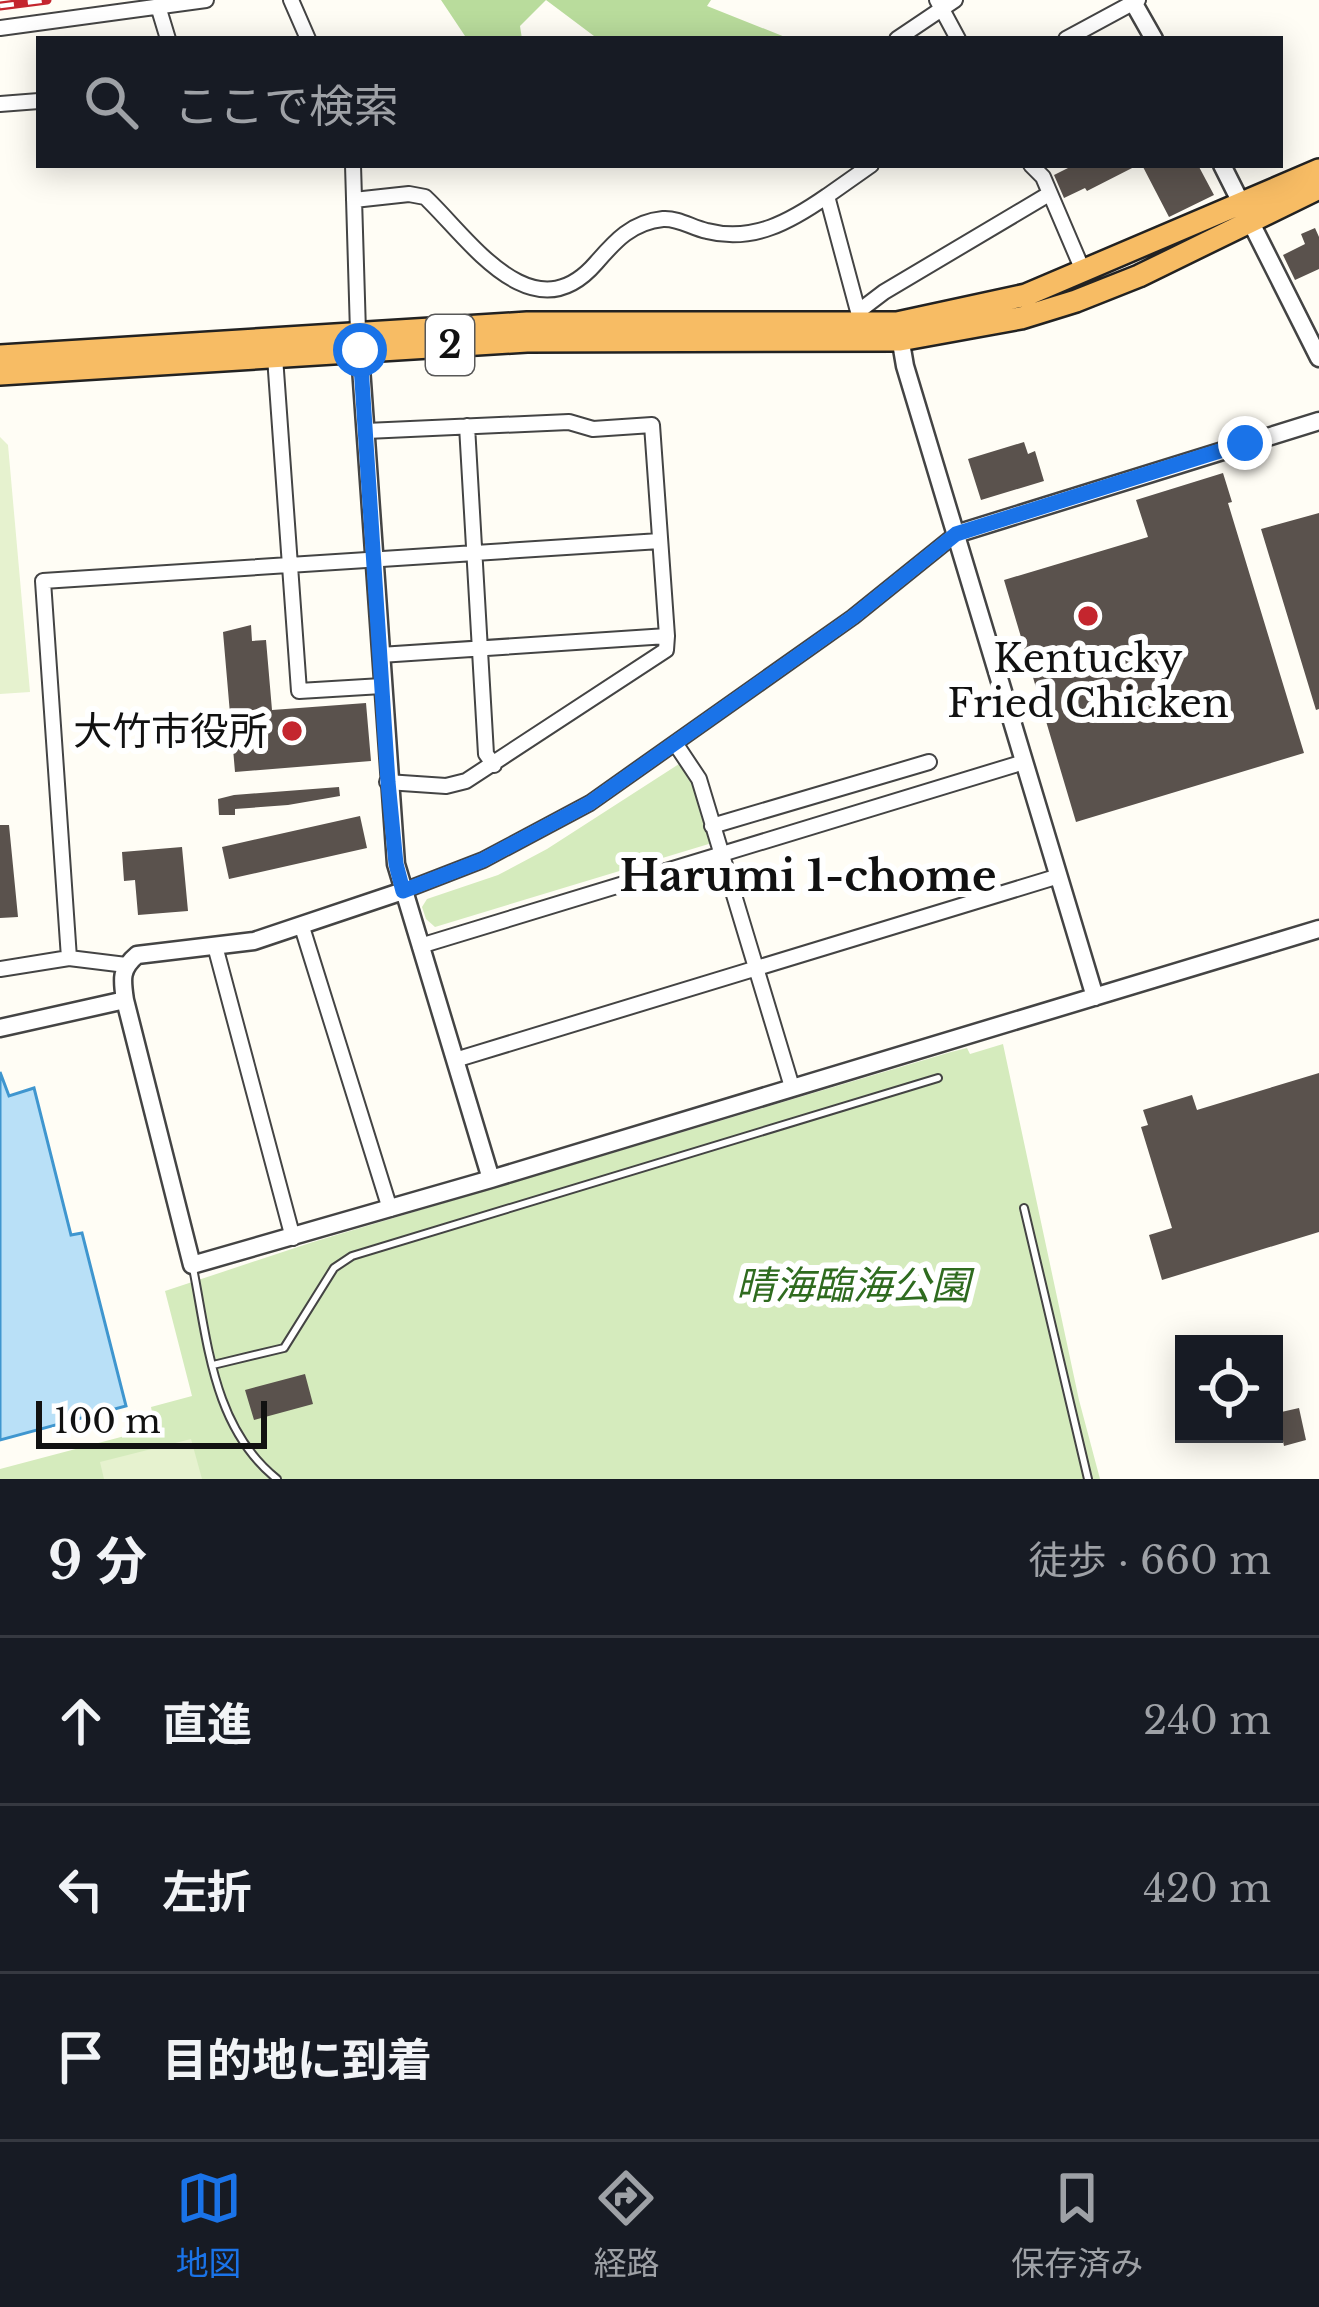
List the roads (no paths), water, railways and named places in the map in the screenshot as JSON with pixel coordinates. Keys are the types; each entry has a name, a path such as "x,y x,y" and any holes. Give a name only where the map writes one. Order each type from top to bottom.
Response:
{"highway":[{"name":"2","path":"0,356 359,341 548,322 862,326 899,332 1021,317 1076,301 1247,214 1319,170"},
{"name":"2","path":"899,332 1084,273 1319,188"},
{"name":"2","path":"0,374 275,357 359,341"}],"street":[{"path":"0,28 206,0"},
{"path":"291,0 307,36"},
{"path":"901,36 944,2 957,36"},
{"path":"1071,36 1127,3 1152,36"},
{"path":"158,6 167,36"},
{"path":"0,104 36,101"},
{"path":"353,168 359,341 396,864 491,1179"},
{"path":"354,200 410,194 425,197 505,278 553,287 584,275 617,238 636,226 662,219 716,233 771,230 788,224 867,168"},
{"path":"1224,168 1319,358"},
{"path":"1048,171 1049,194 1084,273"},
{"path":"862,326 884,292 1049,194"},
{"path":"827,196 862,326"},
{"path":"899,332 1095,997"},
{"path":"275,357 299,691 382,686"},
{"path":"366,430 569,422 592,429 652,425 667,636 666,650 466,782 446,786 388,782"},
{"path":"1319,422 956,534 853,617 590,803 531,837 302,927 254,941 137,955 126,964 122,976 192,1265 1319,929"},
{"path":"467,426 486,754 494,765"},
{"path":"69,958 43,581 660,541"},
{"path":"380,655 667,636"},
{"path":"675,743 699,779 792,1087"},
{"path":"712,826 929,762"},
{"path":"420,946 1024,763"},
{"path":"455,1060 1059,876"},
{"path":"302,927 390,1209"},
{"path":"215,946 293,1238"},
{"path":"0,969 69,958 126,964"},
{"path":"0,1028 125,1000"}],"lane":[{"path":"213,1365 284,1348 334,1268 352,1256 938,1078"},
{"path":"1024,1208 1088,1479"},
{"path":"192,1265 213,1365 236,1434 252,1457 277,1479"}],"water":[{"path":"0,1072 9,1096 34,1088 71,1235 82,1233 126,1406 0,1440"}],"railway":[{"path":"0,6 47,0"}],"place":[{"name":"Kentucky Fried Chicken","path":"1088,616"},
{"name":"大竹市役所","path":"292,731"}],"district":[{"name":"Harumi 1-chome","path":"808,876"}],"park label":[{"name":"晴海臨海公園","path":"853,1285"}]}
